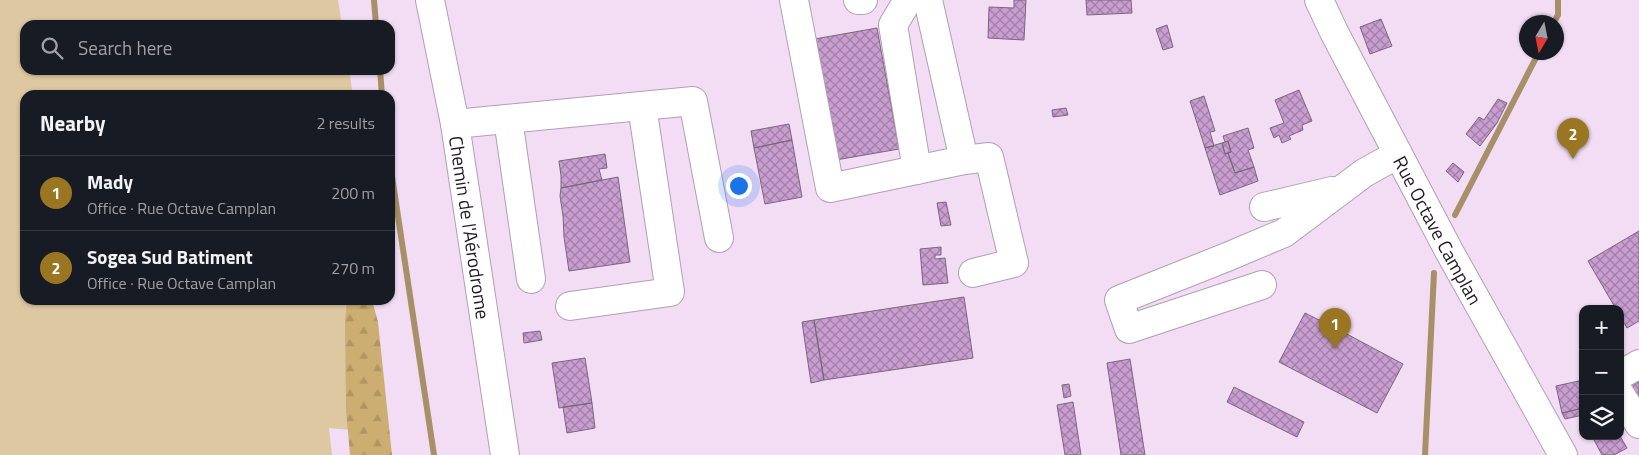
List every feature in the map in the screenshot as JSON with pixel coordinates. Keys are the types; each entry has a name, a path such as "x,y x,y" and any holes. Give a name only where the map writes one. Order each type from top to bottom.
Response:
{"street":[{"name":"Chemin de l'Aérodrome","path":"430,0 455,124 505,455"},
{"path":"794,0 830,188 964,160 988,157 1014,263 973,273"},
{"path":"858,0 863,0"},
{"path":"908,0 892,25 917,170"},
{"path":"928,0 964,160"},
{"name":"Rue Octave Camplan","path":"1320,0 1334,32 1449,252 1563,455"},
{"path":"455,124 693,101 719,238"},
{"path":"570,306 670,292 642,106"},
{"path":"508,119 531,279"},
{"path":"1262,285 1129,329 1119,300 1284,232 1364,173 1398,154"},
{"path":"1264,207 1343,188"},
{"path":"1624,373 1639,364"},
{"path":"1621,395 1639,424"}],"shaded area":[{"path":"0,0 338,0 341,20 20,20 20,75 350,75 352,90 20,90 20,305 368,305 364,431 329,428 332,455 0,455"}],"green space":[{"path":"347,305 373,305 378,322 392,455 350,455 346,410"}],"building":[{"path":"1014,0 1026,0 1024,40 988,38 989,7 1014,8"},
{"path":"1086,0 1131,0 1132,13 1087,15"},
{"path":"1381,19 1392,46 1370,54 1360,27"},
{"path":"1167,25 1173,47 1163,50 1156,29"},
{"path":"877,28 899,149 830,161 809,40"},
{"path":"1299,90 1312,121 1302,125 1303,130 1289,136 1291,139 1282,143 1279,135 1274,138 1270,128 1284,123 1275,100"},
{"path":"1204,96 1215,131 1210,132 1214,146 1205,148 1190,101"},
{"path":"1498,99 1507,103 1497,123 1480,146 1466,134 1479,117 1484,120"},
{"path":"1066,108 1068,115 1053,117 1052,110"},
{"path":"789,124 792,140 754,148 751,131"},
{"path":"1248,128 1254,148 1248,150 1254,167 1235,173 1228,153 1231,152 1228,141 1225,142 1223,136"},
{"path":"792,140 802,197 765,204 754,148"},
{"path":"1228,141 1231,152 1225,154 1222,143"},
{"path":"1222,143 1225,154 1228,153 1235,173 1254,167 1258,181 1220,195 1205,148"},
{"path":"605,154 607,168 599,169 602,180 561,188 559,161"},
{"path":"1453,163 1464,172 1458,182 1446,171"},
{"path":"618,177 630,262 569,271 560,196 561,188"},
{"path":"946,202 951,225 941,226 937,203"},
{"path":"1639,231 1639,321 1627,328 1624,323 1624,305 1614,305 1588,261"},
{"path":"941,247 941,255 935,255 935,259 945,258 948,283 923,285 920,249"},
{"path":"964,297 973,358 824,380 814,320"},
{"path":"1305,313 1319,320 1331,313 1343,332 1403,364 1377,413 1279,362"},
{"path":"814,320 824,380 811,383 802,322"},
{"path":"540,331 542,340 524,343 523,333"},
{"path":"585,358 592,403 559,408 552,363"},
{"path":"1130,359 1145,455 1121,455 1107,363"},
{"path":"1639,380 1639,400 1630,386"},
{"path":"1579,381 1579,409 1562,413 1556,386"},
{"path":"1069,384 1071,396 1064,398 1062,385"},
{"path":"1234,387 1304,422 1297,437 1227,402"},
{"path":"1073,402 1081,455 1065,455 1057,405"},
{"path":"592,403 595,428 567,433 563,407"},
{"path":"1579,409 1579,416 1565,419 1562,413"},
{"path":"1594,440 1622,440 1627,448 1614,455 1602,455"}],"waterway":[{"path":"374,0 376,20"},
{"path":"1558,0 1558,15"},
{"path":"1455,215 1535,60"},
{"path":"380,75 382,90"},
{"path":"395,196 434,455"},
{"path":"1425,455 1434,273"}],"place":[{"name":"Sogea Sud Batiment","path":"1573,159"},
{"name":"Mady","path":"1335,349"}]}
